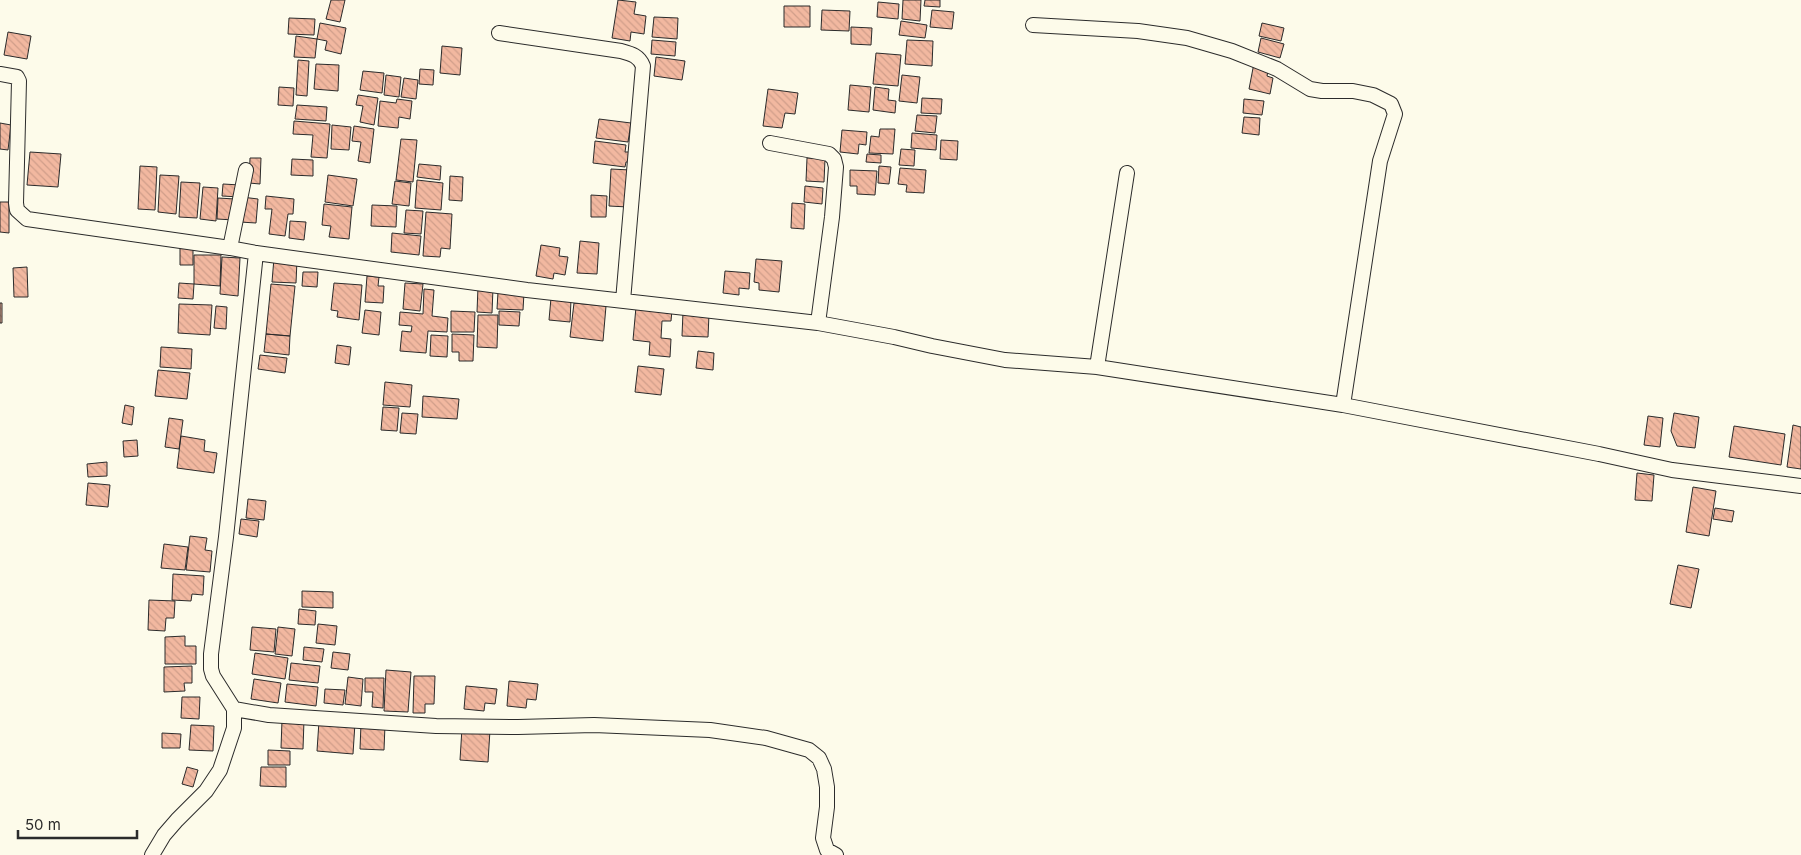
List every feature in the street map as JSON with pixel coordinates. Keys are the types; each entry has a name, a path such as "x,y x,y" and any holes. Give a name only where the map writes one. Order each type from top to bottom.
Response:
{"street":[{"path":"1033,25 1138,31 1187,38 1232,50 1277,69 1310,89 1353,91 1373,95 1391,104 1395,114 1380,161 1343,405"},
{"path":"499,33 621,51 641,60 643,66 623,301"},
{"path":"0,74 17,77 19,81 16,203 17,210 26,219 256,253 623,301 818,323 1005,360 1097,367 1343,405 1599,454 1672,470 1801,486"},
{"path":"770,143 829,154 834,159 836,167 832,217 818,323"},
{"path":"230,248 246,170"},
{"path":"1097,367 1127,173"},
{"path":"152,855 173,825 206,791 220,770 234,728 234,709 212,676 211,654 226,537 256,253"},
{"path":"234,709 269,716 436,726 518,728 594,725 710,730 782,742 809,750 816,754 821,763 825,776 827,796 823,838 827,850 836,855"}],"building":[{"path":"331,0 345,0 340,22 326,19"},
{"path":"618,0 636,2 634,14 646,16 644,34 631,32 630,41 612,38"},
{"path":"903,0 921,0 920,21 902,19"},
{"path":"925,0 940,0 940,7 924,6"},
{"path":"878,2 899,4 898,19 877,17"},
{"path":"784,6 810,6 810,27 784,27"},
{"path":"822,10 850,11 849,31 821,30"},
{"path":"932,10 954,12 952,29 930,27"},
{"path":"654,17 678,18 677,39 652,37"},
{"path":"289,18 315,19 314,35 288,34"},
{"path":"901,21 927,25 925,38 899,35"},
{"path":"320,23 346,28 341,54 325,50 327,41 317,39"},
{"path":"1262,23 1284,28 1281,41 1259,36"},
{"path":"851,27 872,28 871,45 851,44"},
{"path":"8,32 31,36 27,59 4,55"},
{"path":"296,36 317,39 315,58 294,57"},
{"path":"1261,38 1284,44 1280,58 1258,52"},
{"path":"652,40 676,42 675,56 651,54"},
{"path":"907,40 933,41 932,66 905,64"},
{"path":"442,46 462,48 460,75 440,73"},
{"path":"876,53 901,55 898,86 873,84"},
{"path":"656,57 685,61 682,80 654,76"},
{"path":"298,60 309,61 307,96 296,95"},
{"path":"1254,63 1269,66 1267,76 1273,78 1270,94 1249,89"},
{"path":"316,64 339,65 338,91 314,89"},
{"path":"420,69 434,70 433,85 419,84"},
{"path":"363,71 384,73 382,93 360,90"},
{"path":"386,75 401,77 399,97 384,95"},
{"path":"902,75 920,77 917,103 899,101"},
{"path":"404,78 418,80 416,99 401,97"},
{"path":"850,85 871,87 869,112 848,110"},
{"path":"279,87 294,88 293,106 278,105"},
{"path":"875,87 889,89 888,100 896,101 895,113 873,110"},
{"path":"768,89 798,93 795,114 785,113 782,128 763,126"},
{"path":"358,95 378,98 374,125 360,122 363,106 356,105"},
{"path":"922,98 942,99 941,114 921,113"},
{"path":"397,99 412,101 410,119 399,117 398,128 378,126 380,101 396,103"},
{"path":"1244,99 1264,101 1262,115 1243,113"},
{"path":"297,105 327,107 326,121 295,119"},
{"path":"917,115 937,116 935,133 915,131"},
{"path":"1244,117 1260,118 1259,135 1242,133"},
{"path":"599,119 631,123 628,142 596,138"},
{"path":"294,121 330,124 327,158 311,157 313,135 293,134"},
{"path":"0,123 11,125 8,150 0,149"},
{"path":"332,125 351,127 349,150 331,149"},
{"path":"354,126 374,129 370,163 358,161 361,142 352,141"},
{"path":"880,129 895,129 893,154 869,153 871,136 879,137"},
{"path":"842,130 867,132 866,145 859,144 858,154 840,152"},
{"path":"912,133 937,135 936,150 911,148"},
{"path":"401,139 417,140 413,182 396,180"},
{"path":"941,140 958,141 957,160 940,159"},
{"path":"595,141 626,145 625,152 631,152 629,162 626,162 625,167 593,163"},
{"path":"901,149 915,150 914,166 899,165"},
{"path":"30,152 61,154 58,187 27,185"},
{"path":"867,154 881,155 881,163 866,162"},
{"path":"250,158 261,158 260,184 249,183"},
{"path":"807,158 825,159 824,182 806,181"},
{"path":"292,159 313,160 313,176 291,175"},
{"path":"419,164 441,166 440,180 417,177"},
{"path":"140,166 157,167 155,210 138,209"},
{"path":"879,166 891,167 889,184 878,183"},
{"path":"900,168 926,170 924,193 906,192 907,185 898,184"},
{"path":"611,169 630,170 628,207 609,206"},
{"path":"850,170 877,171 875,195 857,194 857,186 850,186"},
{"path":"160,175 179,176 176,214 158,212"},
{"path":"328,175 357,179 353,206 325,202"},
{"path":"450,176 463,177 462,201 449,200"},
{"path":"417,180 443,183 441,210 415,208"},
{"path":"395,181 411,183 409,206 392,204"},
{"path":"181,182 200,183 197,218 179,217"},
{"path":"223,184 240,185 240,197 222,196"},
{"path":"805,186 823,188 822,204 804,202"},
{"path":"203,187 218,188 216,221 200,219"},
{"path":"591,195 607,196 606,217 591,217"},
{"path":"266,196 294,199 293,214 288,214 285,236 269,234 272,209 265,209"},
{"path":"242,197 258,199 256,223 240,222"},
{"path":"218,198 235,199 234,220 217,219"},
{"path":"0,202 9,202 9,233 0,232"},
{"path":"792,203 805,204 804,229 791,228"},
{"path":"324,204 352,207 349,239 329,237 331,226 322,225"},
{"path":"372,205 397,206 396,227 371,226"},
{"path":"406,210 423,211 421,234 404,233"},
{"path":"426,212 452,214 450,249 441,248 440,257 423,256"},
{"path":"290,221 306,222 304,240 289,238"},
{"path":"392,233 421,236 419,255 391,252"},
{"path":"580,241 599,243 597,274 577,273"},
{"path":"541,245 560,248 559,256 568,257 565,275 554,273 553,279 536,276"},
{"path":"180,248 193,248 193,265 180,265"},
{"path":"194,255 221,255 220,286 194,284"},
{"path":"222,257 240,258 238,296 220,294"},
{"path":"274,258 297,260 296,283 272,282"},
{"path":"756,259 782,261 779,292 759,290 759,283 754,282"},
{"path":"27,267 28,297 14,297 13,268"},
{"path":"725,271 750,273 749,289 739,288 739,295 723,293"},
{"path":"303,272 318,272 317,287 302,286"},
{"path":"367,276 379,277 378,286 384,286 383,303 365,302"},
{"path":"179,283 194,284 193,299 178,298"},
{"path":"334,283 362,285 359,320 337,317 338,311 331,310"},
{"path":"405,283 423,284 420,311 403,309"},
{"path":"271,284 295,286 290,336 266,334"},
{"path":"478,287 493,288 492,313 477,312"},
{"path":"424,289 434,290 432,316 448,318 447,332 428,331 426,353 400,351 402,331 411,332 412,326 399,325 400,312 423,314"},
{"path":"498,292 524,293 523,310 497,309"},
{"path":"551,298 571,300 570,322 549,320"},
{"path":"0,303 2,303 2,323 0,323"},
{"path":"574,303 606,306 603,341 570,337"},
{"path":"179,304 212,305 210,335 178,333"},
{"path":"216,306 227,307 226,329 214,328"},
{"path":"636,307 672,310 671,321 662,321 661,338 671,339 670,357 649,355 650,342 633,340"},
{"path":"365,310 381,312 379,335 362,333"},
{"path":"451,311 475,312 474,332 451,332"},
{"path":"499,311 520,312 519,326 499,325"},
{"path":"683,312 709,314 708,337 682,336"},
{"path":"478,315 498,315 497,348 477,347"},
{"path":"266,334 290,336 289,355 264,352"},
{"path":"452,334 474,335 473,361 459,361 459,352 452,352"},
{"path":"431,335 448,336 447,357 430,356"},
{"path":"337,345 351,347 349,365 335,363"},
{"path":"161,347 192,349 191,369 160,367"},
{"path":"698,351 714,353 713,370 696,368"},
{"path":"260,355 287,358 285,373 258,369"},
{"path":"638,366 664,369 661,395 635,392"},
{"path":"158,370 190,373 187,399 155,396"},
{"path":"385,382 412,385 410,407 383,405"},
{"path":"423,396 459,399 457,419 422,417"},
{"path":"125,405 134,407 132,425 122,423"},
{"path":"383,407 399,408 397,431 381,430"},
{"path":"402,413 418,414 416,434 400,433"},
{"path":"1674,413 1699,417 1695,448 1677,446 1671,431"},
{"path":"1648,416 1663,418 1660,447 1644,445"},
{"path":"169,418 183,420 179,449 165,447"},
{"path":"1793,425 1801,427 1801,469 1787,467"},
{"path":"1734,426 1785,434 1781,465 1729,457"},
{"path":"181,436 205,440 204,451 217,453 214,473 177,468"},
{"path":"137,440 138,456 124,457 123,441"},
{"path":"107,462 107,476 88,477 87,464"},
{"path":"1637,473 1654,475 1652,501 1635,500"},
{"path":"88,483 110,485 108,507 86,505"},
{"path":"1693,487 1716,491 1709,536 1686,532"},
{"path":"248,499 266,501 264,520 246,518"},
{"path":"1715,508 1734,511 1732,522 1713,519"},
{"path":"241,519 259,521 257,537 239,534"},
{"path":"190,536 207,538 205,550 212,551 210,572 186,570"},
{"path":"164,544 188,547 185,570 161,568"},
{"path":"1678,565 1699,569 1691,608 1670,604"},
{"path":"173,574 204,576 203,595 192,594 191,601 172,600"},
{"path":"302,591 333,592 333,608 302,607"},
{"path":"149,600 175,601 174,618 166,618 165,631 148,630"},
{"path":"299,609 316,611 315,625 298,624"},
{"path":"318,624 337,626 335,645 316,643"},
{"path":"252,627 276,629 274,652 250,650"},
{"path":"278,627 295,629 292,656 275,654"},
{"path":"185,636 185,646 196,646 196,664 165,664 165,637"},
{"path":"304,647 324,649 322,662 303,660"},
{"path":"333,652 350,654 348,670 331,668"},
{"path":"255,653 288,658 285,679 252,674"},
{"path":"291,663 320,666 318,683 289,680"},
{"path":"192,666 192,683 184,683 185,691 164,692 164,667"},
{"path":"386,670 411,672 408,712 384,711"},
{"path":"414,676 435,676 434,704 425,704 425,713 413,713"},
{"path":"348,677 363,679 361,706 345,704"},
{"path":"365,678 384,678 383,708 372,707 373,692 365,692"},
{"path":"254,679 281,683 278,703 251,699"},
{"path":"509,681 538,684 536,700 527,699 526,708 507,706"},
{"path":"287,684 318,687 316,706 285,702"},
{"path":"466,686 497,689 495,704 485,703 484,711 464,709"},
{"path":"325,689 345,690 343,705 324,703"},
{"path":"182,697 200,697 199,719 181,718"},
{"path":"282,720 304,720 303,749 281,748"},
{"path":"319,721 355,723 353,754 317,751"},
{"path":"361,724 385,725 384,750 360,749"},
{"path":"191,725 214,726 213,751 189,750"},
{"path":"462,728 490,730 488,762 460,760"},
{"path":"162,733 181,734 180,748 162,748"},
{"path":"268,750 290,751 290,765 268,765"},
{"path":"187,767 198,770 193,787 182,784"},
{"path":"261,767 286,767 286,787 260,786"}]}
